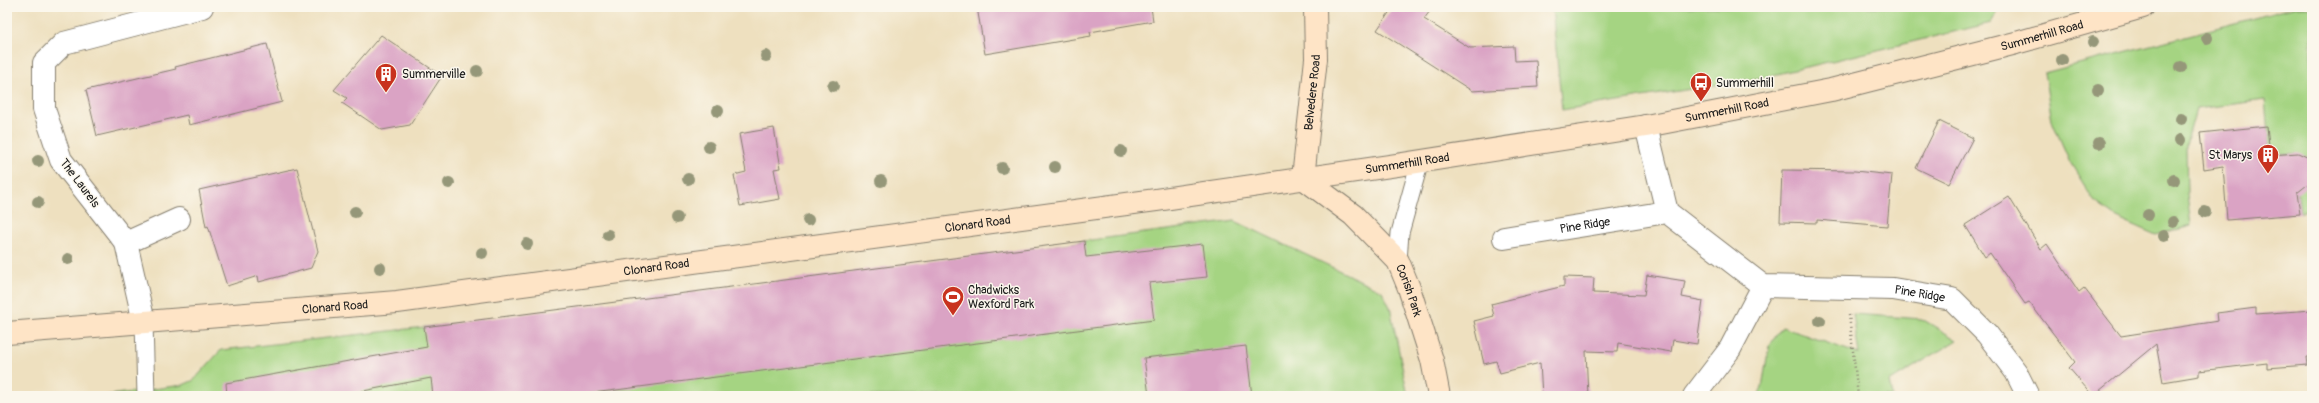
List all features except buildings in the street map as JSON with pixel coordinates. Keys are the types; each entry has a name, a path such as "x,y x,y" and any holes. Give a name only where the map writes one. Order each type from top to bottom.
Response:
{"street":[{"name":"The Laurels","path":"144,322 126,243 61,160 44,109 44,63 64,42 202,7"},
{"name":"Belvedere Road","path":"1303,178 1316,59 1315,7"},
{"name":"Summerhill Road","path":"1303,178 1646,126 1831,90 2016,43 2143,7"},
{"path":"1646,126 1667,212 1763,286 1730,349 1694,396"},
{"name":"Corish Park","path":"1303,178 1353,215 1398,261 1409,288 1432,360 1439,396"},
{"name":"Clonard Road","path":"7,333 397,302 1156,200 1303,178"},
{"name":"Pine Ridge","path":"1504,238 1667,212"},
{"path":"126,243 179,219"},
{"name":"Pine Ridge","path":"1763,286 1848,286 1893,289 1952,299 1987,334 2016,372 2028,396"}],"lane":[{"path":"1398,261 1400,233 1420,161"},
{"path":"144,322 146,396"}],"path":[{"path":"1848,286 1858,396"}],"green space":[{"path":"1552,7 2000,7 1991,23 1765,77 1562,110"},
{"path":"2296,7 2312,7 2312,165 2308,160 2299,155 2270,155 2265,100 2196,109 2186,145 2187,194 2191,226 2156,235 2117,218 2094,201 2070,162 2052,121 2044,73"},
{"path":"2312,181 2312,206 2300,214 2297,188 2307,185"},
{"name":"Chadwicks Wexford Park","path":"1235,221 1382,291 1390,307 1408,396 102,396 183,385 194,380 221,350 726,293 1084,241"},
{"path":"1853,314 1922,319 1957,340 1889,382 1892,396 1758,396 1762,387 1769,346 1782,327 1859,354"}],"place":[{"name":"Summerville","path":"386,94"},
{"name":"Summerhill","path":"1701,102"},
{"name":"St Marys","path":"2268,174"},
{"name":"Chadwicks Wexford Park","path":"953,316"}]}
